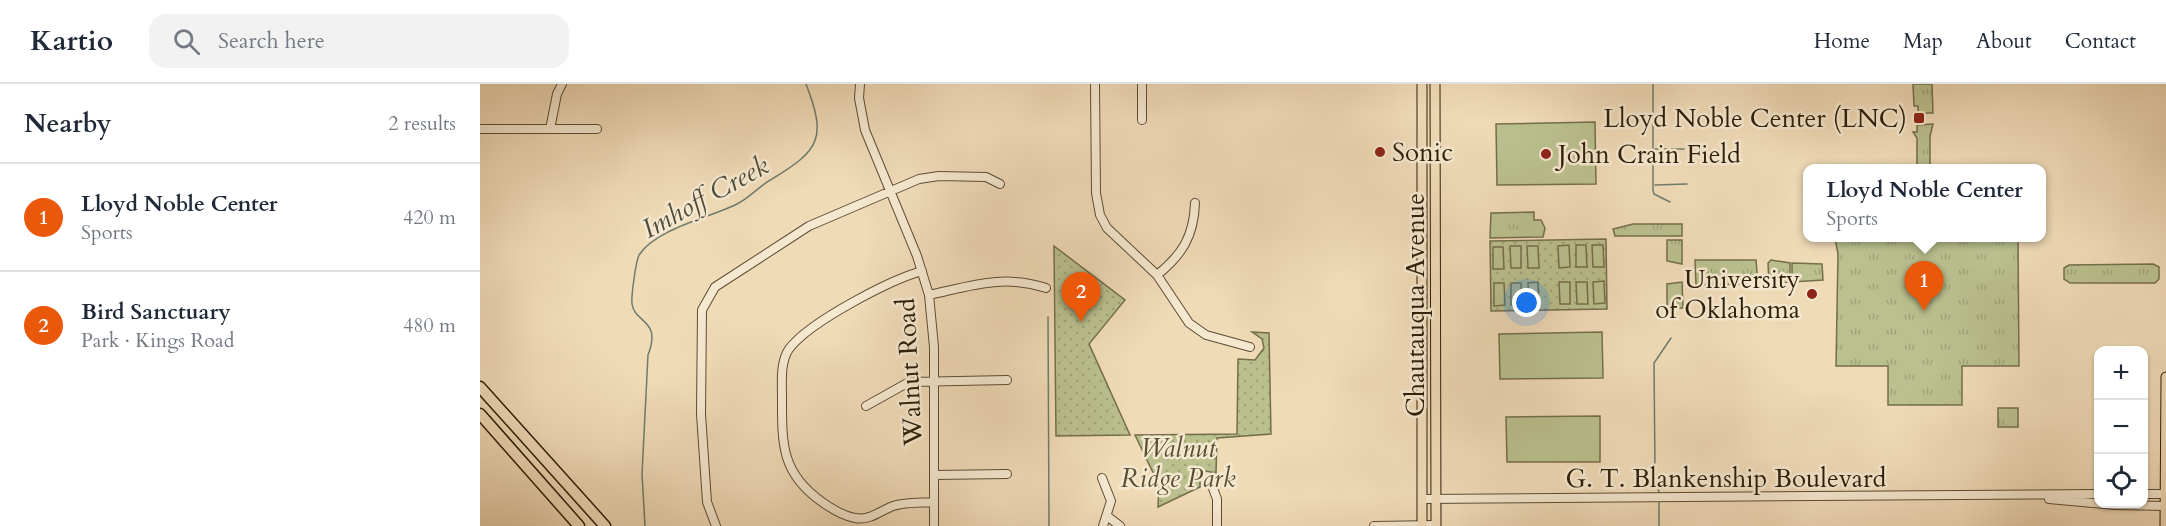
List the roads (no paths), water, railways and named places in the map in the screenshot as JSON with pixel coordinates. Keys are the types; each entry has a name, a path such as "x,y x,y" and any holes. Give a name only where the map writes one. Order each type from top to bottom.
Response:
{"highway":[{"path":"480,387 605,526"},
{"path":"480,414 579,526"}],"main road":[{"name":"Chautauqua Avenue","path":"1422,84 1422,525"},
{"name":"Chautauqua Avenue","path":"1435,84 1436,526"},
{"path":"2165,526 2166,377"}],"street":[{"path":"555,84 557,94"},
{"path":"550,129 557,94 562,84"},
{"name":"Walnut Road","path":"860,84 859,98 865,130 922,271 929,295 934,332 934,526"},
{"path":"1095,84 1095,183 1100,215 1112,234 1157,276 1189,323 1206,335 1250,347"},
{"path":"1142,84 1142,120"},
{"path":"480,129 597,129"},
{"path":"716,526 707,502 702,435 701,324 704,303 715,287 790,237 831,215 889,190 932,177 986,177 1000,184"},
{"path":"1157,276 1176,259 1187,244 1193,226 1195,203"},
{"path":"922,271 880,286 796,341 786,355 782,370 782,423 787,461 794,476 808,492 842,514 864,519 896,505 934,502"},
{"path":"929,295 1004,280 1021,281 1046,288"},
{"path":"866,406 905,382 1007,380"},
{"path":"934,475 1007,474"},
{"path":"1102,478 1110,495 1103,526"},
{"path":"1211,483 1216,499 1217,526"},
{"name":"G. T. Blankenship Boulevard","path":"1422,499 2094,494"},
{"path":"2148,494 2165,494"},
{"name":"G. T. Blankenship Boulevard","path":"2029,496 2096,504 2165,506"},
{"path":"1107,516 1120,526"},
{"path":"1374,526 1436,526"}],"waterway":[{"name":"Imhoff Creek","path":"645,526 642,474 648,355 652,335 650,328 634,310 632,304 639,255 657,238 740,202 801,160 815,141 817,130 813,102 806,84"},
{"path":"1653,84 1653,190 1654,194 1670,202"},
{"path":"1655,149 1684,149"},
{"path":"1655,185 1687,184"},
{"path":"1048,317 1049,526"},
{"path":"1659,493 1655,470 1654,363 1671,338"},
{"path":"1659,501 1659,526"}],"place":[{"name":"Lloyd Noble Center (LNC)","path":"1919,118"},
{"name":"Sonic","path":"1380,152"},
{"name":"John Crain Field","path":"1546,154"},
{"name":"University of Oklahoma","path":"1812,294"},
{"name":"Lloyd Noble Center","path":"1924,311"},
{"name":"Bird Sanctuary","path":"1081,322"}],"park label":[{"name":"Walnut Ridge Park","path":"1178,463"}]}
